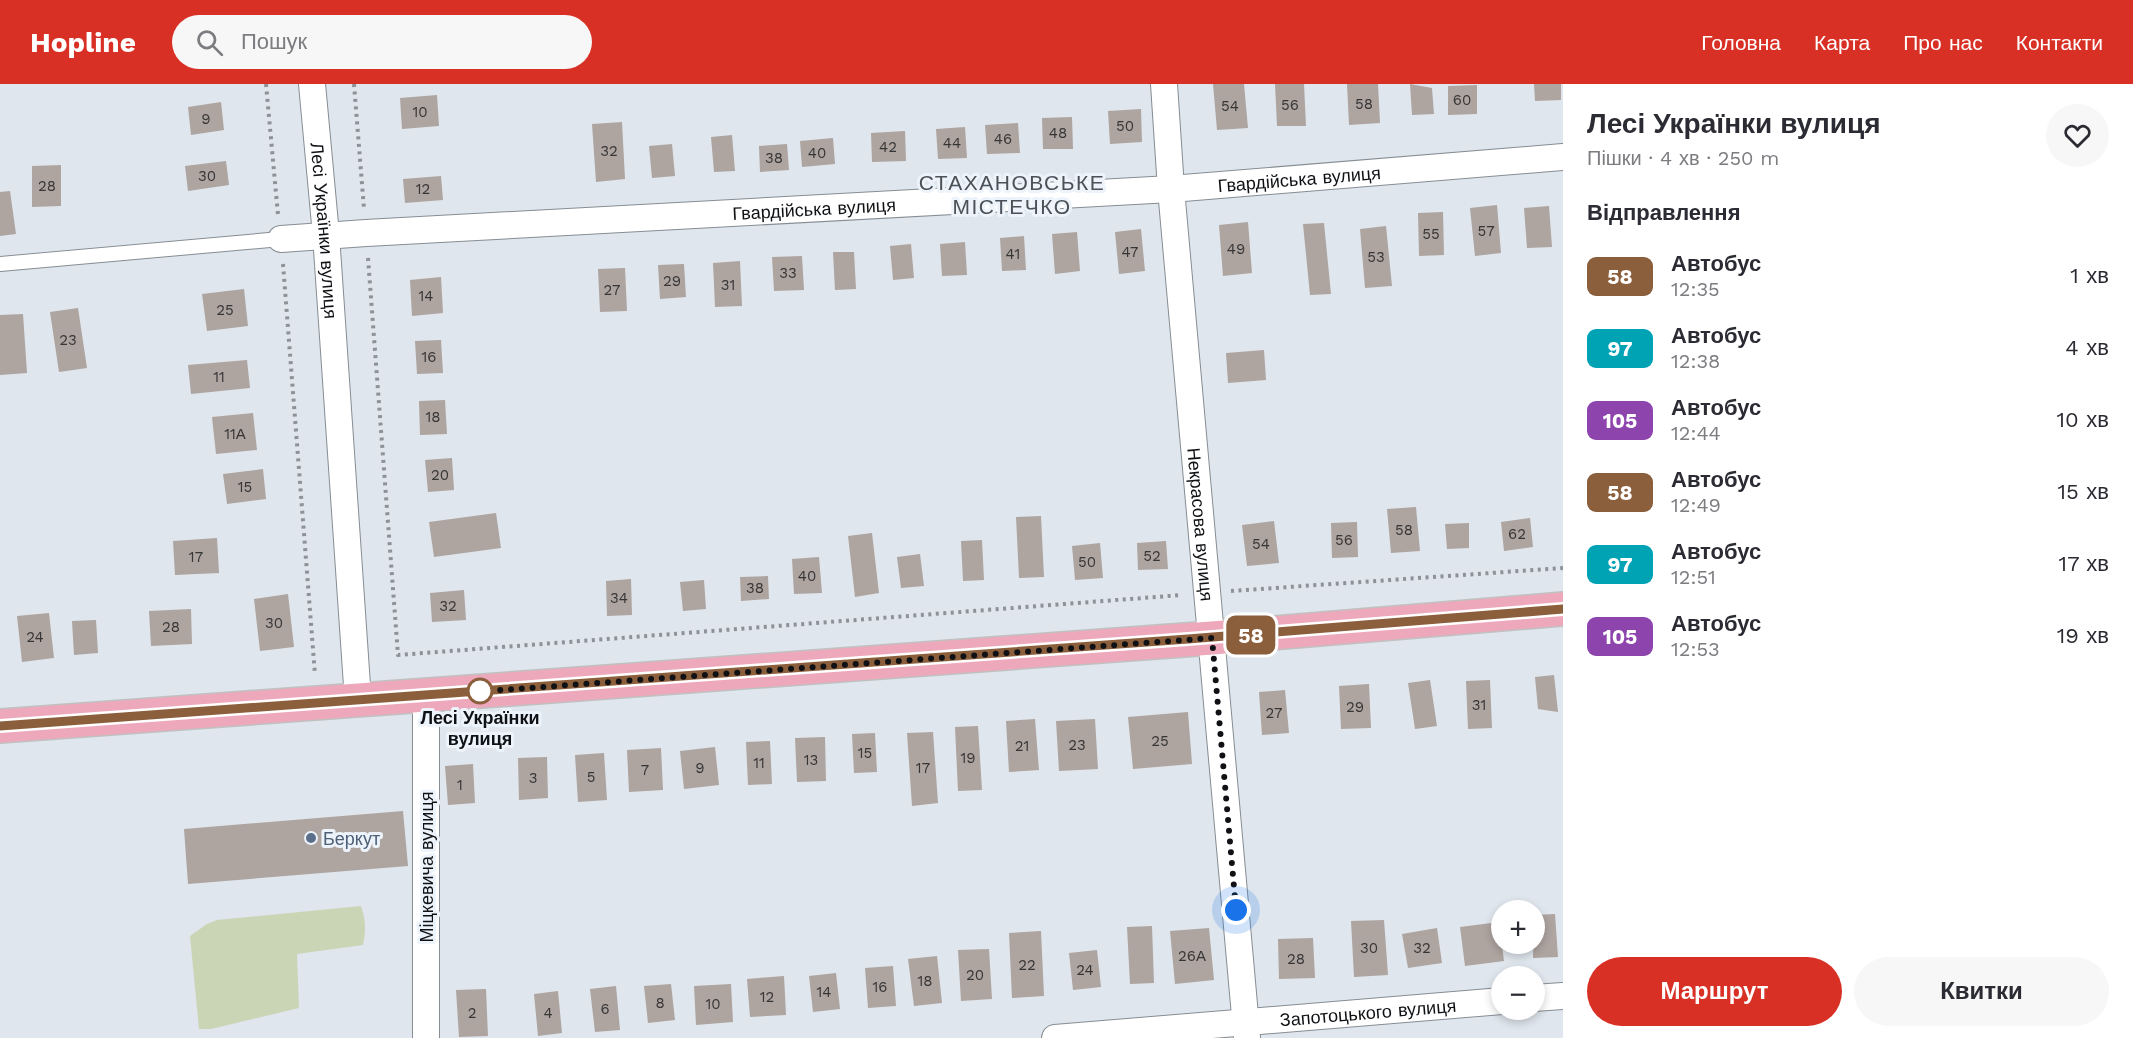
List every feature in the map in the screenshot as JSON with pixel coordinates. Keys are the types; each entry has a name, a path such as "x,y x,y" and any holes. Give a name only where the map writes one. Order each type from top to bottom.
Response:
{"main road":[{"path":"0,726 1212,638 1563,609"}],"street":[{"name":"Лесі Українки вулиця","path":"312,84 326,235 358,700"},
{"name":"Некрасова вулиця","path":"1164,84 1171,189 1246,1031"},
{"name":"Гвардійська вулиця","path":"280,239 366,232 1171,189 1563,157"},
{"name":"Міцкевича вулиця","path":"426,695 426,1038"},
{"path":"1545,997 1563,996"},
{"name":"Запотоцького вулиця","path":"1055,1038 1246,1031 1491,1002"}],"lane":[{"path":"0,264 280,239"}],"path":[{"path":"266,84 316,703"},
{"path":"354,84 398,655 1563,568"}],"green space":[{"path":"361,906 365,926 363,945 297,954 299,1008 211,1029 199,1029 190,936 217,920"}],"building":[{"path":"1213,84 1244,84 1248,128 1217,130"},
{"path":"1275,84 1304,84 1306,126 1277,126"},
{"path":"1347,84 1378,84 1380,123 1349,125"},
{"path":"1410,84 1432,88 1434,114 1412,115"},
{"path":"1534,84 1561,84 1561,100 1535,101"},
{"path":"1477,85 1477,114 1448,115 1448,86"},
{"path":"437,95 439,126 402,129 400,98"},
{"path":"221,102 224,130 191,135 188,107"},
{"path":"1141,109 1142,142 1110,144 1108,111"},
{"path":"1072,117 1073,149 1043,149 1042,118"},
{"path":"622,122 625,179 596,182 592,124"},
{"path":"1018,123 1020,153 987,154 985,125"},
{"path":"965,127 967,158 938,159 936,129"},
{"path":"905,131 906,161 872,162 871,133"},
{"path":"732,135 735,171 714,172 711,137"},
{"path":"833,138 835,164 802,167 800,141"},
{"path":"672,144 675,176 652,178 649,146"},
{"path":"787,144 789,170 760,172 759,146"},
{"path":"226,161 229,185 188,191 185,166"},
{"path":"61,165 61,206 32,207 32,166"},
{"path":"441,176 443,200 405,203 403,179"},
{"path":"10,191 16,234 0,236 0,192"},
{"path":"1497,205 1501,253 1475,256 1470,208"},
{"path":"1549,206 1552,247 1527,248 1524,208"},
{"path":"1443,212 1444,255 1419,256 1418,213"},
{"path":"1248,222 1252,273 1223,276 1219,225"},
{"path":"1324,223 1331,294 1310,295 1303,224"},
{"path":"1386,226 1392,286 1365,288 1360,229"},
{"path":"1141,229 1145,271 1119,274 1115,232"},
{"path":"1077,232 1080,271 1055,274 1052,234"},
{"path":"1024,236 1026,270 1002,271 1000,238"},
{"path":"965,242 967,275 942,276 940,244"},
{"path":"911,244 914,278 893,280 890,246"},
{"path":"833,252 854,252 856,289 835,290"},
{"path":"802,256 804,290 774,291 772,257"},
{"path":"740,261 742,306 715,307 713,263"},
{"path":"684,264 686,297 660,299 658,265"},
{"path":"625,268 627,311 600,312 598,269"},
{"path":"441,277 443,313 412,316 410,280"},
{"path":"244,289 248,326 207,331 202,294"},
{"path":"78,308 87,368 59,372 50,312"},
{"path":"23,314 27,373 0,375 0,315"},
{"path":"441,340 443,373 417,374 415,341"},
{"path":"1264,350 1266,380 1228,383 1226,353"},
{"path":"247,360 250,388 191,394 188,365"},
{"path":"445,400 447,434 420,435 419,401"},
{"path":"253,413 257,450 216,454 212,417"},
{"path":"452,458 454,490 428,492 425,460"},
{"path":"263,469 266,499 227,504 223,474"},
{"path":"1416,507 1420,551 1391,553 1387,509"},
{"path":"496,513 501,548 434,557 429,522"},
{"path":"1041,516 1044,577 1019,578 1016,517"},
{"path":"1530,518 1533,547 1504,551 1501,522"},
{"path":"1274,521 1279,563 1247,566 1242,525"},
{"path":"1357,522 1358,557 1332,558 1331,523"},
{"path":"1469,523 1469,548 1447,549 1445,524"},
{"path":"872,533 879,593 855,597 848,536"},
{"path":"217,538 219,573 175,575 173,541"},
{"path":"982,540 984,580 963,581 961,541"},
{"path":"1166,541 1168,569 1138,570 1137,543"},
{"path":"1100,543 1103,578 1075,580 1072,546"},
{"path":"920,554 924,586 901,588 897,557"},
{"path":"819,557 822,593 794,594 792,559"},
{"path":"768,576 769,599 741,601 740,577"},
{"path":"631,579 632,615 607,616 606,581"},
{"path":"704,580 706,609 683,611 680,582"},
{"path":"464,590 466,620 432,622 430,593"},
{"path":"288,594 294,647 260,651 254,599"},
{"path":"191,609 192,644 151,646 149,611"},
{"path":"49,613 54,658 22,662 17,616"},
{"path":"96,620 98,653 74,655 72,621"},
{"path":"1554,675 1558,712 1538,709 1535,677"},
{"path":"1430,680 1437,726 1415,729 1408,683"},
{"path":"1490,680 1492,728 1468,729 1466,681"},
{"path":"1369,684 1371,728 1341,729 1339,686"},
{"path":"1285,690 1289,733 1262,735 1259,692"},
{"path":"1188,712 1192,764 1133,769 1128,717"},
{"path":"1035,719 1039,770 1009,772 1006,721"},
{"path":"1095,719 1098,769 1059,771 1056,721"},
{"path":"978,726 982,790 958,791 955,727"},
{"path":"933,732 938,803 912,806 907,733"},
{"path":"875,733 877,772 854,773 852,734"},
{"path":"825,737 826,781 797,782 795,738"},
{"path":"770,741 772,784 748,785 746,742"},
{"path":"715,747 719,785 684,789 680,751"},
{"path":"661,748 663,790 629,792 627,750"},
{"path":"604,753 607,800 578,802 575,755"},
{"path":"547,757 548,798 519,800 518,758"},
{"path":"473,764 475,803 448,805 445,766"},
{"path":"403,811 408,866 188,884 184,829"},
{"path":"1545,914 1555,914 1558,957 1533,958 1533,954 1545,954"},
{"path":"1384,920 1388,975 1354,977 1351,921"},
{"path":"1491,923 1491,954 1503,954 1504,961 1465,966 1460,927"},
{"path":"1152,926 1154,983 1130,984 1127,927"},
{"path":"1209,928 1214,980 1175,984 1170,931"},
{"path":"1437,928 1442,963 1408,968 1402,934"},
{"path":"1041,931 1044,996 1012,998 1009,933"},
{"path":"1313,938 1315,978 1279,979 1278,939"},
{"path":"989,949 992,999 961,1001 958,950"},
{"path":"1097,950 1101,987 1073,990 1069,953"},
{"path":"937,956 942,1003 914,1006 908,959"},
{"path":"893,966 896,1006 868,1008 865,968"},
{"path":"836,973 840,1009 813,1012 809,976"},
{"path":"784,976 786,1015 750,1017 747,979"},
{"path":"671,984 675,1020 648,1023 644,986"},
{"path":"731,984 733,1022 696,1025 694,986"},
{"path":"616,986 620,1030 595,1032 590,989"},
{"path":"486,989 488,1036 459,1037 456,990"},
{"path":"558,991 562,1033 538,1036 534,994"}],"bus line":[{"name":"58","path":"0,726 1188,639 1563,609"}],"place":[{"name":"Лесі Українки вулиця","path":"480,691"},
{"name":"Беркут","path":"311,838"}],"district":[{"name":"СТАХАНОВСЬКЕ МІСТЕЧКО","path":"1012,194"}],"route":[{"path":"480,691 474,692 1212,638 1236,910"}]}
